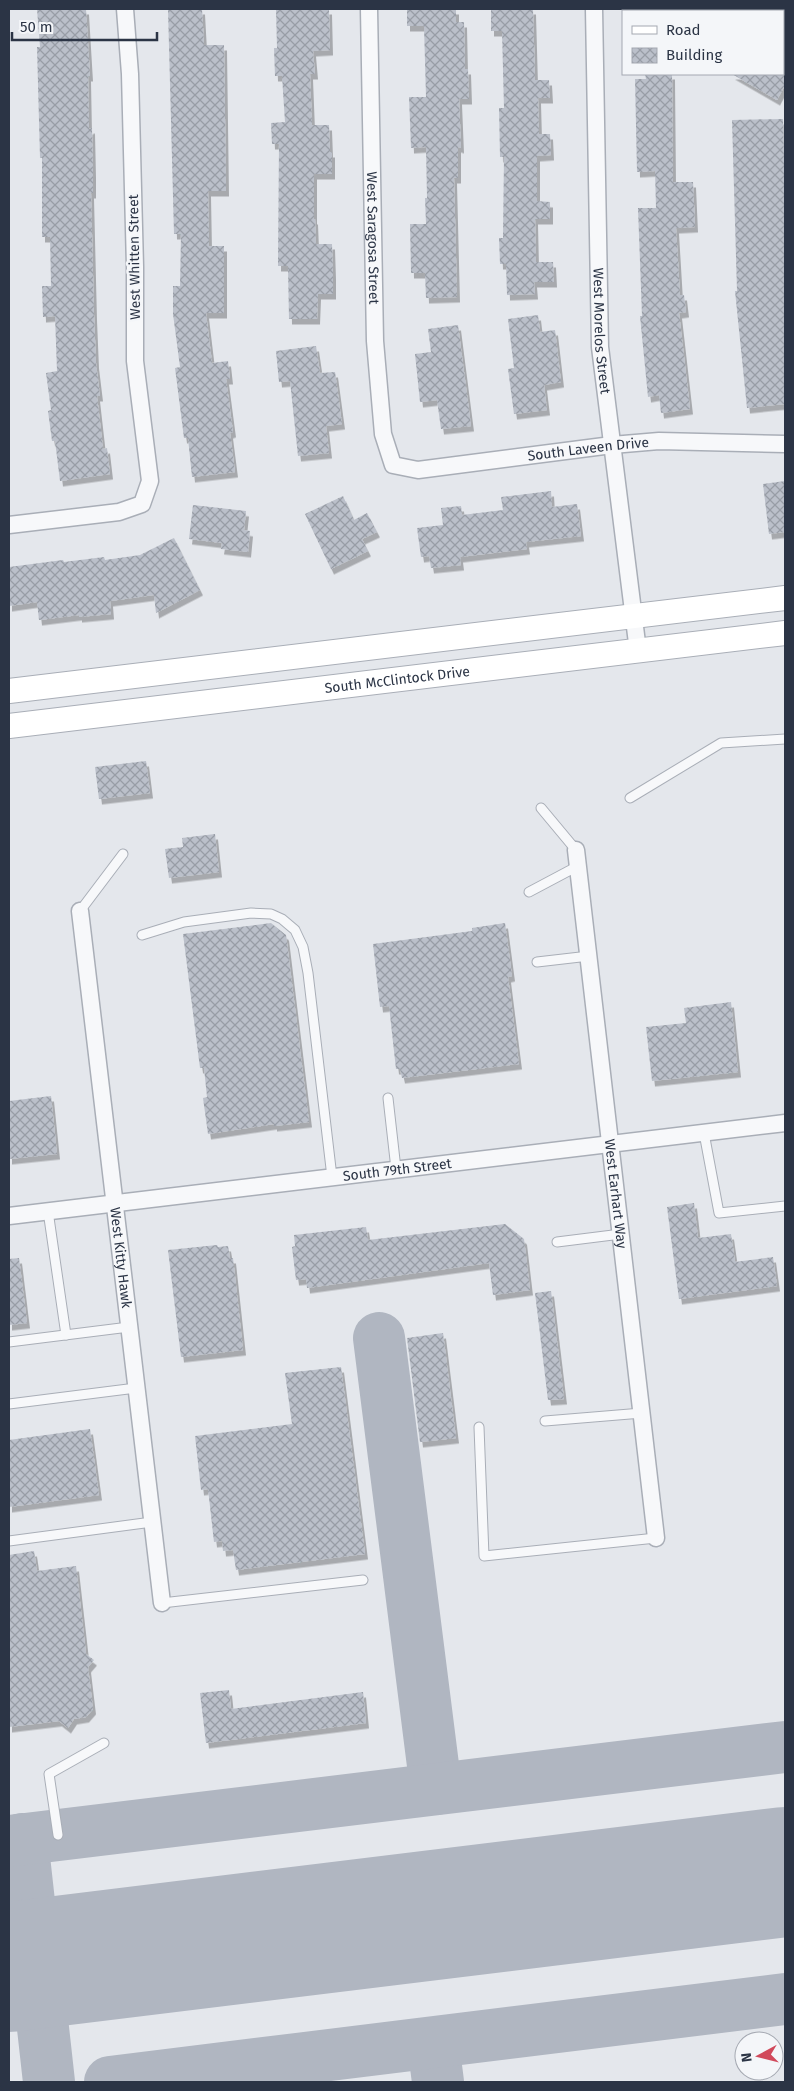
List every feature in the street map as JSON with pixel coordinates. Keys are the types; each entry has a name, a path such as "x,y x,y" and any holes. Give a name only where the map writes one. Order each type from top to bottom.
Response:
{"main road":[{"path":"9,691 785,598"},
{"name":"South McClintock Drive","path":"9,726 785,633"}],"street":[{"name":"West Whitten Street","path":"9,525 119,512 142,504 150,481 135,360 135,267 130,74 125,9"},
{"name":"West Saragosa Street","path":"369,9 375,340 383,434 393,465"},
{"name":"West Morelos Street","path":"594,9 600,347 638,651"},
{"name":"South Laveen Drive","path":"393,465 418,470 612,445 659,441 785,444"},
{"name":"West Earhart Way","path":"577,858 656,1538"},
{"name":"West Kitty Hawk","path":"80,911 162,1603"},
{"name":"South 79th Street","path":"9,1216 785,1123"}],"lane":[{"path":"630,798 721,743 785,739"},
{"path":"529,892 577,858 541,808"},
{"path":"80,911 122,854"},
{"path":"142,935 184,922 250,913 271,914 282,918 295,930 302,947 308,973 332,1177"},
{"path":"538,962 589,956"},
{"path":"388,1098 396,1169"},
{"path":"704,1132 718,1213 785,1206"},
{"path":"48,1211 66,1335"},
{"path":"557,1242 621,1234"},
{"path":"9,1342 129,1327"},
{"path":"9,1404 136,1388"},
{"path":"545,1421 642,1413"},
{"path":"479,1427 484,1556 656,1538"},
{"path":"9,1541 152,1522"},
{"path":"162,1603 363,1580"},
{"path":"58,1835 49,1774 104,1743"}],"building":[{"path":"37,9 86,9 90,76 88,76 89,129 92,128 93,193 91,193 94,315 96,363 100,396 97,396 103,449 107,448 110,474 60,481 55,441 52,441 48,411 51,410 46,373 57,371 55,316 43,317 42,286 51,286 50,237 42,237 42,158 40,158 37,47 40,47"},
{"path":"168,9 202,9 204,45 224,45 226,191 208,191 209,246 224,246 224,313 206,313 212,363 228,361 230,379 226,379 233,432 230,433 235,472 192,477 188,438 184,438 175,368 180,367 173,314 173,286 180,286 181,234 174,234"},
{"path":"276,9 329,9 330,50 313,51 315,74 310,74 312,125 329,125 330,152 332,152 332,174 314,174 316,244 332,244 333,274 333,294 318,294 317,319 289,319 288,266 278,266 279,144 272,144 271,123 285,122 282,76 275,76 274,48 277,48"},
{"path":"407,9 456,9 456,22 464,22 465,69 468,69 469,99 459,99 461,148 458,147 458,178 454,178 457,297 426,298 425,273 411,273 410,224 426,224 425,198 427,198 426,147 411,148 409,97 426,97 424,26 407,26"},
{"path":"491,9 533,9 535,80 549,80 550,98 538,98 539,134 550,134 551,155 537,156 537,201 550,202 550,219 535,219 536,262 553,262 554,282 534,282 535,294 507,295 506,264 500,264 499,238 503,238 504,157 500,157 499,108 504,108 502,31 491,31"},
{"path":"785,74 785,85 777,100 734,75"},
{"path":"645,75 672,75 673,182 693,182 695,227 676,228 680,295 684,295 686,312 679,313 690,409 661,413 659,395 648,397 640,316 642,316 638,208 656,208 655,171 637,172 635,79 646,79"},
{"path":"783,119 785,162 785,404 747,408 735,291 737,291 732,120"},
{"path":"538,315 540,332 555,330 561,382 544,385 547,410 514,414 508,369 514,368 508,319"},
{"path":"458,325 471,426 441,429 437,400 420,402 415,354 431,352 428,329"},
{"path":"316,346 320,373 335,372 342,424 326,426 329,453 298,456 290,381 279,382 276,351"},
{"path":"785,481 785,532 769,534 763,484"},
{"path":"551,491 552,507 577,504 581,536 526,542 527,549 460,557 461,565 431,568 429,556 421,557 417,528 443,525 441,508 461,506 462,515 503,510 501,497"},
{"path":"343,496 354,520 367,513 377,532 362,539 368,551 331,569 305,514"},
{"path":"193,505 246,511 244,530 250,531 248,552 221,549 222,543 189,539"},
{"path":"174,538 200,590 156,613 154,595 110,601 111,614 79,617 79,615 39,620 37,602 9,606 9,567 63,560 64,562 104,557 105,560 140,555"},
{"path":"146,761 150,793 99,799 95,767"},
{"path":"215,834 219,872 169,878 165,849 183,847 182,838"},
{"path":"271,923 286,935 309,1122 274,1126 274,1124 208,1134 203,1098 207,1097 204,1068 200,1068 183,934"},
{"path":"505,923 512,976 508,977 519,1064 402,1078 400,1069 396,1069 389,1006 380,1007 373,944 472,931 472,928"},
{"path":"731,1002 738,1072 652,1081 646,1027 686,1023 684,1008"},
{"path":"51,1096 57,1154 9,1159 9,1101"},
{"path":"694,1203 698,1238 731,1234 735,1262 773,1257 777,1286 679,1299 667,1207"},
{"path":"505,1224 524,1239 530,1290 493,1295 489,1263 307,1288 306,1279 296,1280 292,1247 295,1246 294,1235 366,1227 368,1240"},
{"path":"217,1245 218,1247 228,1246 230,1258 233,1258 243,1350 181,1357 168,1250"},
{"path":"19,1258 27,1323 9,1325 9,1259"},
{"path":"551,1291 564,1399 548,1400 535,1293"},
{"path":"443,1333 456,1438 420,1442 407,1338"},
{"path":"341,1367 365,1554 236,1570 233,1550 223,1551 222,1541 214,1542 208,1489 201,1490 195,1436 292,1424 285,1373"},
{"path":"90,1429 99,1495 9,1507 9,1440"},
{"path":"34,1551 37,1571 76,1566 86,1654 94,1660 88,1667 93,1709 86,1717 74,1719 68,1728 59,1721 9,1727 9,1555"},
{"path":"229,1690 231,1709 363,1692 366,1723 206,1743 200,1693"}],"taxiway":[{"path":"379,1338 436,1789"},
{"path":"9,1841 785,1747"},
{"path":"22,1839 49,2082"},
{"path":"110,2082 785,1999"},
{"path":"433,2043 438,2082"}],"runway":[{"path":"9,1967 785,1872"}]}
